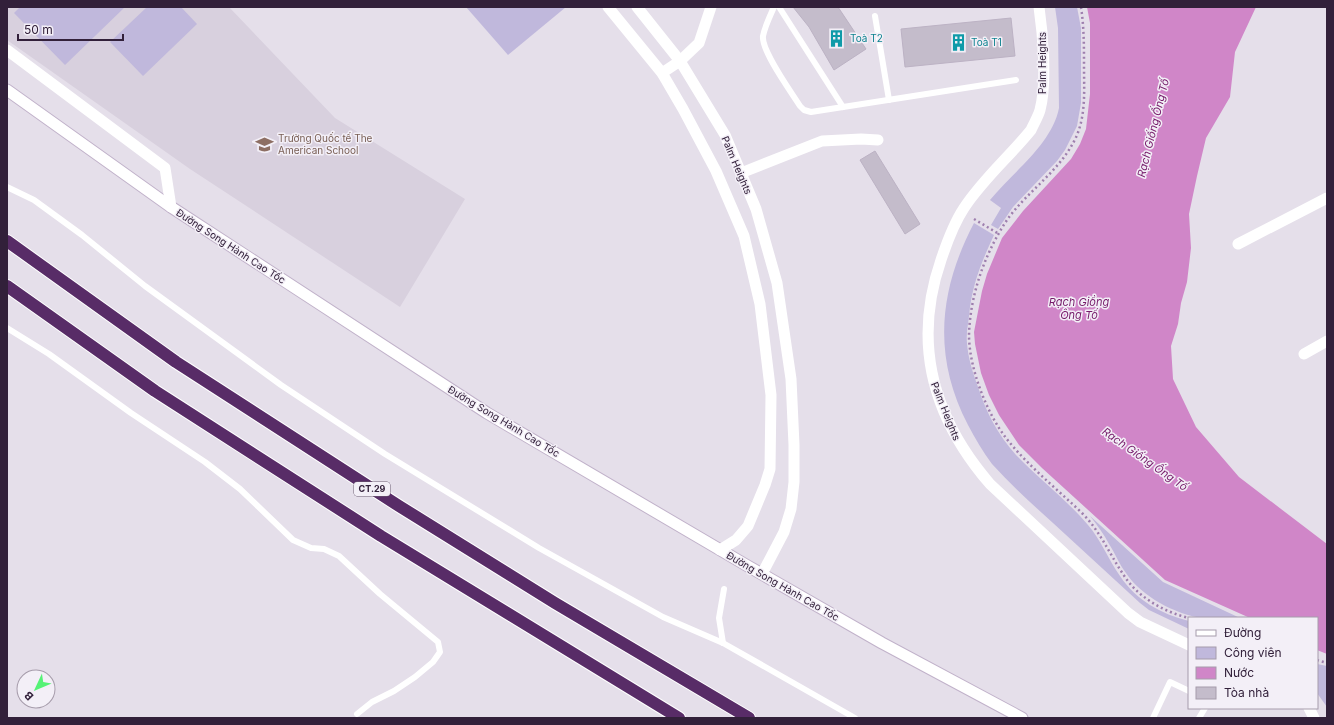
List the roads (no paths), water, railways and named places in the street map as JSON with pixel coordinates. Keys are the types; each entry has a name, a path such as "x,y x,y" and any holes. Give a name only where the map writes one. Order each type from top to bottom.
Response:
{"highway":[{"name":"CT.29","path":"7,242 176,362 393,502 554,603 749,718"},
{"path":"7,286 155,391 394,544 679,718"}],"street":[{"path":"608,7 662,74 683,109 716,171 744,236 760,304 771,395 770,469 748,526 736,540 720,550"},
{"name":"Palm Heights","path":"637,7 680,61 725,135 756,209 777,283 791,379 794,482 791,509 779,543 762,574"},
{"path":"662,74 680,61 699,43 711,7"},
{"name":"Palm Heights","path":"1039,7 1042,31 1043,72 1040,109 1031,130 980,186 964,208 946,244 936,273 928,318 928,346 932,377 942,408 956,438 973,464 990,484 1128,613 1140,622 1188,645"},
{"path":"7,50 165,168 171,207"},
{"name":"Đường Song Hành Cao Tốc","path":"7,90 171,207 487,412 720,550 882,643 1022,718"},
{"path":"741,173 822,141 861,139 878,140"},
{"path":"1238,244 1327,198"},
{"path":"1304,354 1327,341"},
{"path":"1310,709 1314,718"}],"lane":[{"path":"774,7 763,37 765,46 772,62 804,110 811,112 1016,80"},
{"path":"779,7 843,107"},
{"path":"875,16 889,100"},
{"path":"7,187 34,200 82,235 145,286 281,385 385,454 539,548 663,617 723,643 855,718"},
{"path":"7,328 49,354 131,413 205,462 240,489 293,540 311,548 324,549 339,556 380,594 438,642 440,652 433,662 394,691 372,702 357,714"},
{"path":"723,643 719,618 724,589"},
{"path":"1154,718 1170,682 1188,690"},
{"path":"1199,718 1204,709"}],"water":[{"name":"Rạch Giồng Ông Tố","path":"1087,7 1256,7 1235,52 1230,97 1206,138 1197,176 1189,214 1191,248 1187,282 1181,303 1178,324 1171,346 1173,379 1196,427 1239,477 1327,544 1327,654 1318,650 1318,617 1248,617 1165,580 1042,468 1019,445 999,415 989,395 981,373 974,332 982,291 987,274 1002,238 1023,211 1071,159 1080,144 1086,129 1090,94 1090,23"}],"place":[{"name":"Toà T2","path":"837,38"},
{"name":"Toà T1","path":"958,42"},
{"name":"Trường Quốc tế The American School","path":"265,144"}],"water label":[{"name":"Rạch Giống Ống Tố","path":"1153,128"},
{"name":"Rạch Giống Ống Tố","path":"1145,459"}]}
